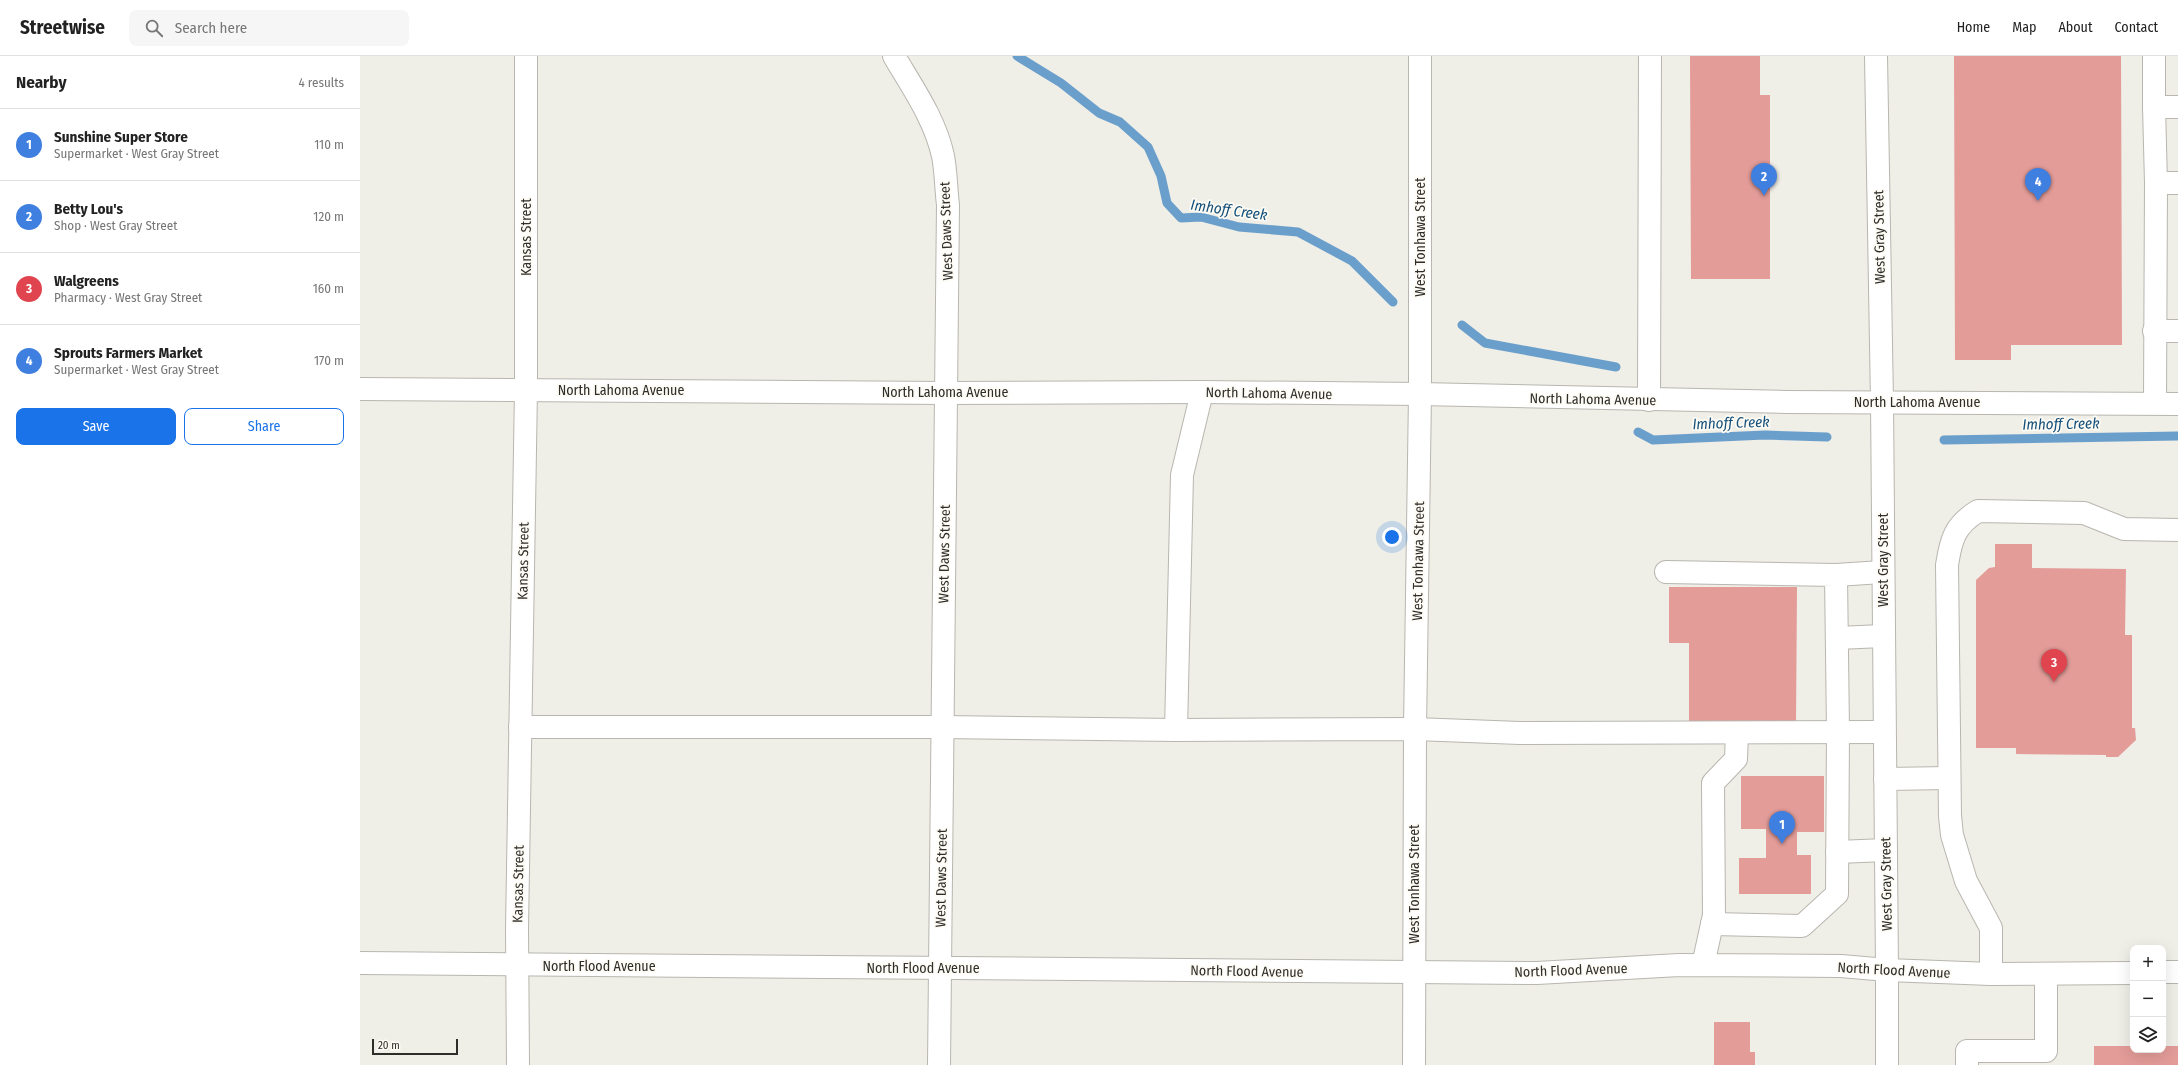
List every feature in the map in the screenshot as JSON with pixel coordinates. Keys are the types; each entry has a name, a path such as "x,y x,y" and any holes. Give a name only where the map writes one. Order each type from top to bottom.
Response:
{"street":[{"name":"Kansas Street","path":"518,1065 520,728 526,389 526,56"},
{"name":"West Daws Street","path":"894,56 924,108 934,130 943,156 948,205 938,1065"},
{"name":"West Tonhawa Street","path":"1414,1065 1413,972 1415,729 1420,394 1420,56"},
{"path":"1649,400 1650,56"},
{"name":"West Gray Street","path":"1876,56 1882,402 1882,572 1887,1065"},
{"path":"2154,56 2156,183 2154,331 2155,403"},
{"path":"2154,107 2178,107"},
{"path":"2156,183 2178,183"},
{"path":"2154,331 2178,331"},
{"name":"North Lahoma Avenue","path":"360,389 946,393 1202,392 1420,394 1649,400 2178,404"},
{"path":"1176,730 1182,475 1202,392"},
{"path":"1991,974 1991,928 1966,881 1952,835 1949,778 1947,565 1952,540 1956,530 1966,518 1978,511 2084,512 2124,530 2178,530"},
{"path":"1666,572 1836,575 1882,572"},
{"path":"1712,924 1802,926 1837,894 1838,732 1836,575"},
{"path":"1837,638 1883,636"},
{"path":"520,728 942,727 1176,730 1415,729 1520,733 1884,732"},
{"path":"1702,965 1714,915 1713,783 1736,759 1737,733"},
{"path":"1885,779 1949,778"},
{"path":"1837,852 1886,850"},
{"name":"North Flood Avenue","path":"360,963 518,966 1537,973 1702,965 1841,966 1887,970 1991,974 2130,973"},
{"path":"2166,972 2178,972"},
{"path":"1967,1065 1967,1051 2046,1058 2046,974"}],"building":[{"path":"1690,56 1760,56 1760,95 1770,95 1770,279 1691,279"},
{"path":"1954,56 2121,56 2122,345 2011,345 2011,360 1955,360"},
{"path":"1995,544 2032,544 2032,568 2126,569 2125,635 2132,635 2132,728 2135,728 2136,740 2118,757 2106,757 2106,755 2016,754 2016,748 1976,748 1976,580 1989,568 1995,567"},
{"path":"1669,587 1797,587 1796,722 1689,722 1689,643 1669,643"},
{"path":"1741,776 1824,776 1824,832 1797,832 1797,855 1811,855 1811,894 1739,894 1739,858 1766,858 1766,829 1741,829"},
{"path":"1714,1022 1750,1022 1750,1052 1755,1052 1755,1065 1714,1065"},
{"path":"2094,1046 2130,1046 2130,1053 2166,1053 2166,1046 2178,1046 2178,1065 2094,1065"}],"waterway":[{"name":"Imhoff Creek","path":"1017,56 1061,83 1099,113 1120,122 1148,147 1161,176 1167,203 1181,218 1201,217 1239,227 1298,232 1352,261 1393,302"},
{"name":"Imhoff Creek","path":"1462,325 1485,343 1616,367"},
{"name":"Imhoff Creek","path":"1638,432 1653,440 1765,435 1827,437"},
{"name":"Imhoff Creek","path":"1944,440 2178,436"}],"place":[{"name":"Betty Lou's","path":"1764,196"},
{"name":"Sprouts Farmers Market","path":"2038,201"},
{"name":"Walgreens","path":"2054,682"},
{"name":"Sunshine Super Store","path":"1782,844"}]}
